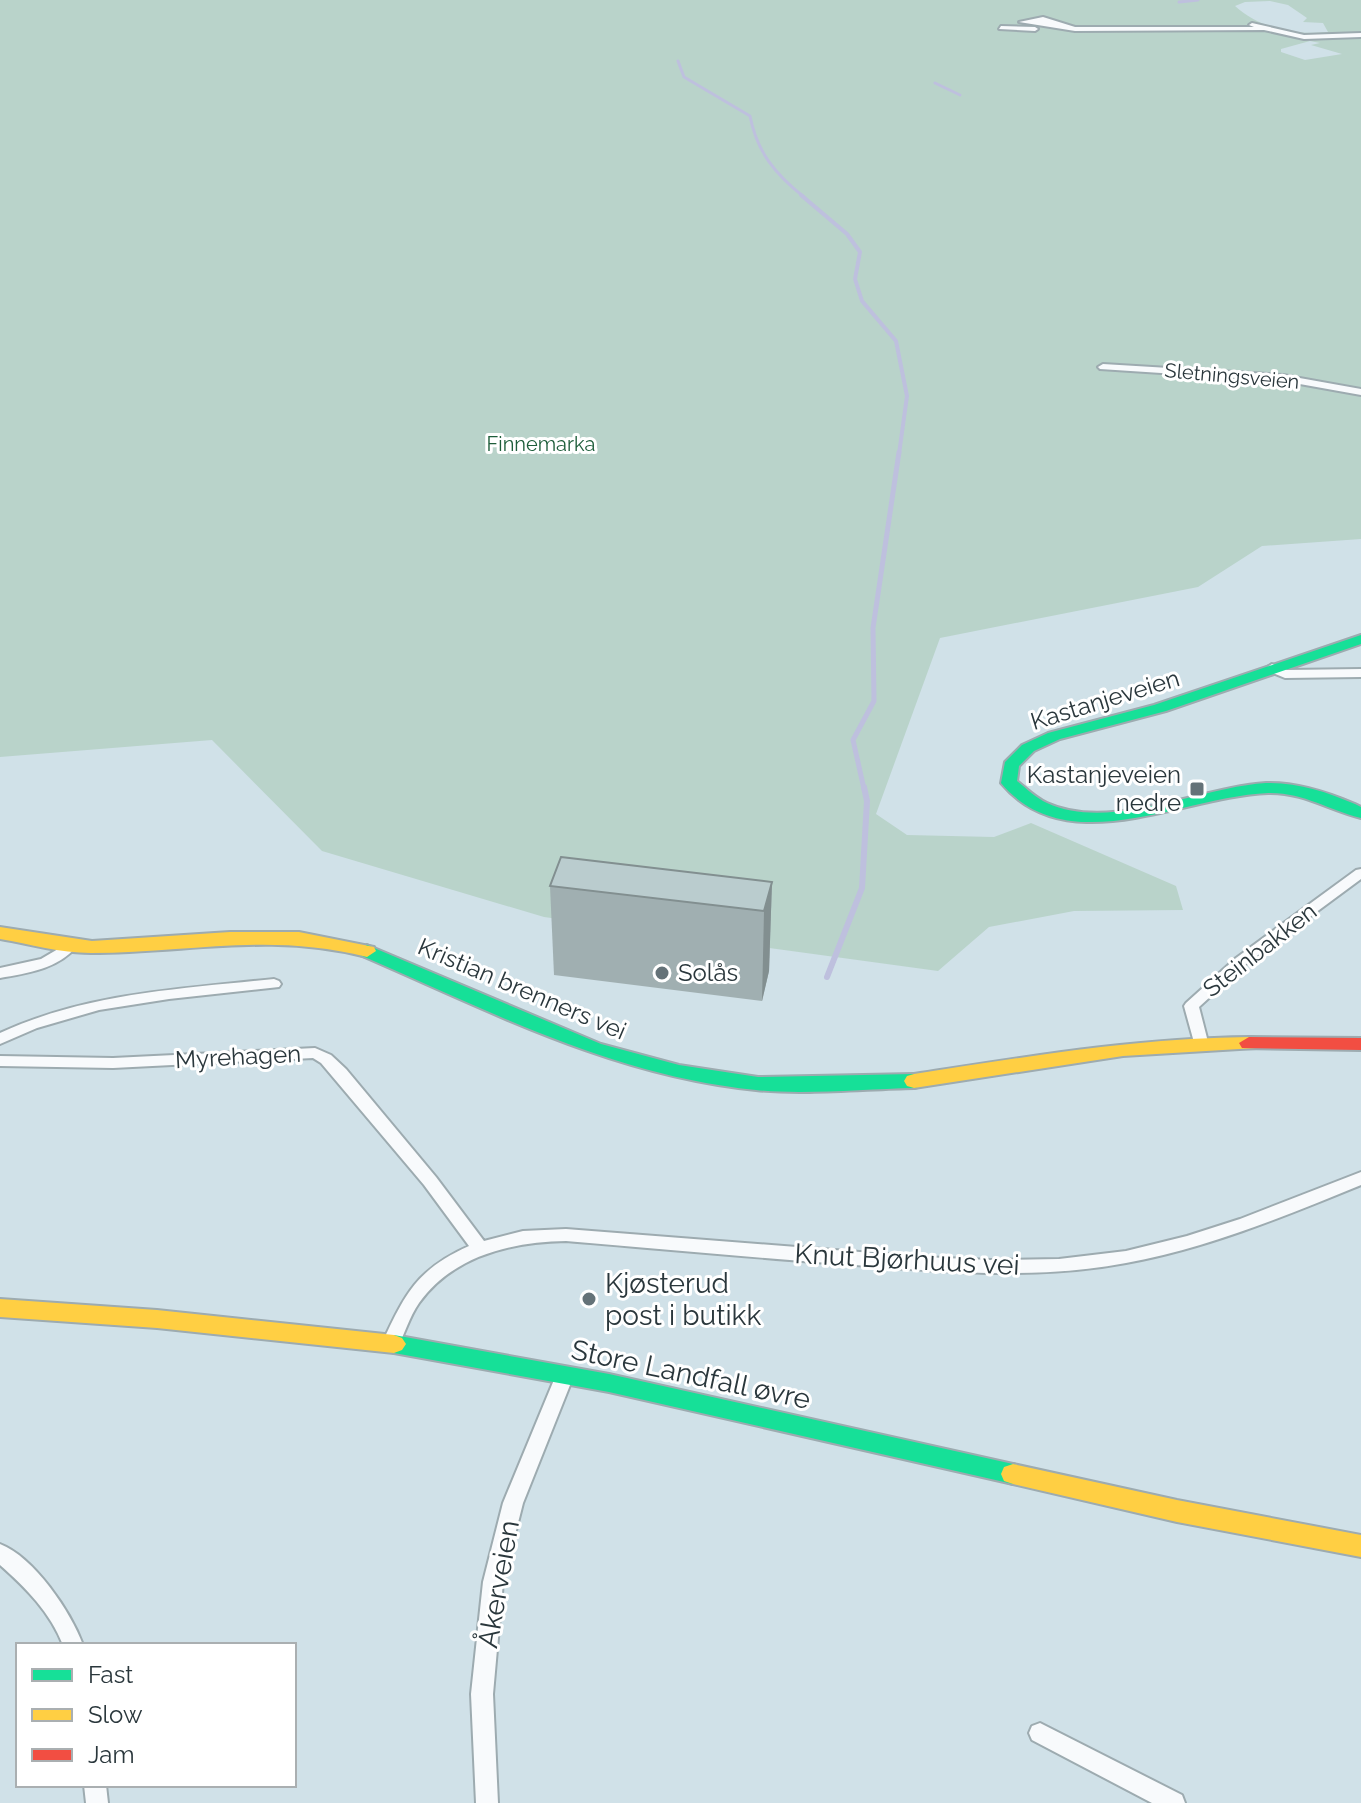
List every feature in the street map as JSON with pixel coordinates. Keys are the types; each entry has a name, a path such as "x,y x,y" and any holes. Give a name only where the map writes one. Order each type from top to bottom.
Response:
{"street":[{"path":"1047,27 1022,22 1043,19 1067,28"},
{"path":"1245,22 1261,29"},
{"path":"1001,28 1261,29 1325,38 1360,35"},
{"path":"1316,34 1325,38"},
{"name":"Sletningsveien","path":"1103,367 1269,377 1361,392"},
{"name":"Kastanjeveien","path":"1361,639 1160,708 1054,736 1028,748 1011,765 1009,783 1024,800 1052,813 1091,818 1128,814 1243,787 1282,786 1321,793 1361,813"},
{"path":"1272,668 1285,674 1361,673"},
{"name":"Steinbakken","path":"1200,1042 1191,1006 1241,961 1361,873"},
{"name":"Kristian brenners vei","path":"0,933 70,946 281,936 333,940 386,957 594,1049 679,1072 758,1084 899,1083 1068,1057 1200,1042 1361,1044"},
{"path":"0,973 37,966 60,957 70,946"},
{"path":"0,1039 22,1027 94,1006 274,984"},
{"name":"Myrehagen","path":"0,1061 113,1063 315,1053 340,1073 430,1181 480,1248"},
{"name":"Knut Bjørhuus vei","path":"391,1343 411,1300 423,1286 449,1265 480,1248 522,1237 566,1235 970,1266 1075,1263 1133,1255 1213,1234 1361,1178"},
{"name":"Store Landfall øvre","path":"0,1308 157,1319 391,1343 565,1375 1177,1511 1361,1546"},
{"name":"Åkerveien","path":"487,1803 482,1694 493,1582 513,1503 565,1375"},
{"path":"0,1553 38,1584 67,1625 72,1643"},
{"path":"1040,1733 1174,1803"}],"green space":[{"name":"Finnemarka","path":"0,0 1361,0 1361,539 1262,546 1198,587 940,638 876,814 907,835 994,837 1031,823 1176,886 1183,910 1074,911 989,927 938,971 544,917 322,851 212,740 0,757","holes":["1270,1 1288,5 1307,18 1303,22 1323,23 1328,32 1279,29 1256,20 1235,6 1245,2","1310,41 1320,43 1311,45 1342,54 1305,60 1281,52 1281,49"]}],"building":[{"path":"561,857 772,882 764,911 550,886"}],"waterway":[{"path":"1179,2 1198,0"},
{"path":"678,61 684,77 750,116 757,141 769,161 784,180 804,197"},
{"path":"935,83 960,95"},
{"path":"801,195 847,234 860,252 855,279 862,301 896,341 907,396 899,454"},
{"path":"864,789 853,740 874,701 873,628 899,452"},
{"path":"827,977 862,888 867,801 864,787"}],"traffic: fast":[{"path":"1361,639 1160,708 1054,736 1028,748 1011,765 1009,783 1040,806 1069,816 1125,815 1241,790 1268,788 1304,792 1361,813"},
{"path":"367,951 594,1049 679,1072 758,1084 914,1081"},
{"path":"394,1344 609,1383 1013,1474"}],"traffic: slow":[{"path":"0,933 81,947 265,937 299,938 367,951"},
{"path":"914,1081 1123,1050 1249,1043"},
{"path":"0,1308 157,1319 394,1344"},
{"path":"1013,1474 1177,1511 1361,1546"}],"traffic: jam":[{"path":"1249,1043 1361,1044"}],"place":[{"name":"Kastanjeveien nedre","path":"1197,789"},
{"name":"Solås","path":"662,973"},
{"name":"Kjøsterud post i butikk","path":"589,1299"}]}
